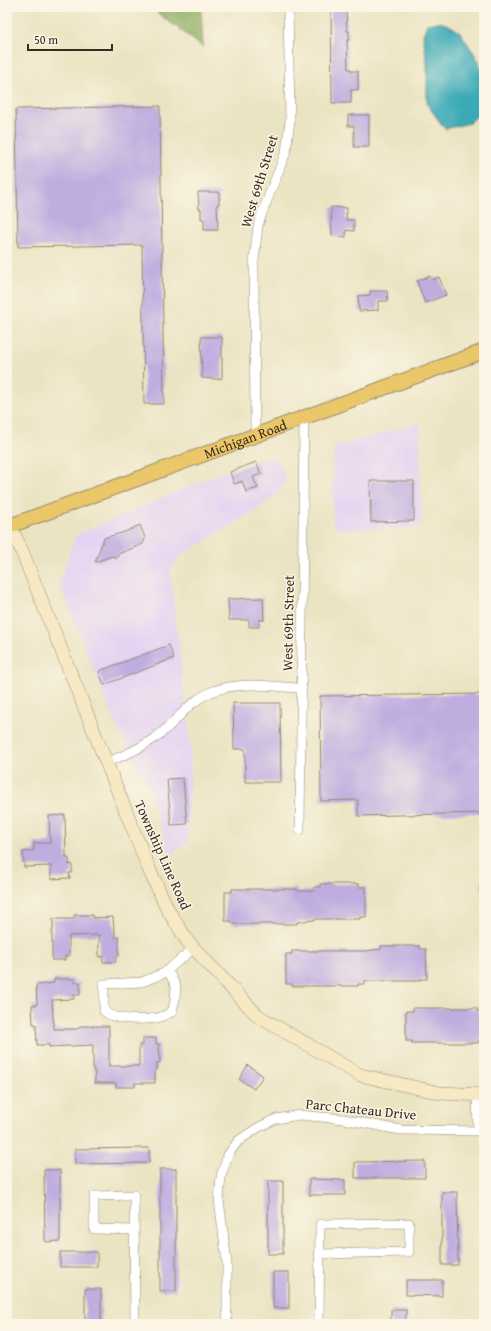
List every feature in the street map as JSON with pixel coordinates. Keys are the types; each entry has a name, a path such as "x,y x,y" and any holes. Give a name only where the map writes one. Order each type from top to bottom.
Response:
{"main road":[{"name":"Michigan Road","path":"8,524 254,436 484,351"},
{"name":"Township Line Road","path":"8,524 21,549 149,869 168,910 188,942 258,1016 360,1075 440,1093 480,1094"}],"street":[{"name":"West 69th Street","path":"254,436 254,261 257,231 261,216 286,152 289,131 288,7"},
{"name":"West 69th Street","path":"300,830 304,417"},
{"path":"107,762 135,751 147,744 160,735 190,704 211,692 245,685 302,688"},
{"path":"168,971 176,986 172,1012 158,1018 121,1018 104,1012 104,984 142,982 168,971 194,948"},
{"name":"Parc Chateau Drive","path":"227,1324 227,1263 219,1200 221,1176 228,1155 238,1141 259,1127 276,1119 299,1116 344,1119 400,1130 481,1130 480,1094"},
{"path":"134,1230 94,1229 94,1196 134,1195 135,1324"},
{"path":"319,1254 409,1252 409,1223 320,1224 319,1254 319,1324"}],"shaded area":[{"path":"420,422 421,528 338,529 333,524 333,448"},
{"path":"276,458 286,480 280,491 258,509 180,556 170,571 191,750 187,843 170,856 149,789 119,731 59,583 76,535 214,476 264,459"}],"green space":[{"path":"150,7 201,7 203,47"}],"water":[{"path":"439,22 449,25 460,32 479,61 484,83 479,114 470,123 445,129 427,104 427,63 423,35 427,24"}],"building":[{"path":"331,7 346,7 347,31 349,31 349,40 347,40 348,69 351,69 351,71 358,71 358,90 351,90 351,103 332,103"},
{"path":"160,106 164,404 144,404 142,245 18,247 16,109"},
{"path":"348,115 369,115 369,147 354,147 354,126 348,126"},
{"path":"198,192 219,192 219,204 217,204 218,230 204,230 204,219 201,219"},
{"path":"331,207 347,208 346,220 354,220 354,231 346,230 346,237 332,236"},
{"path":"430,276 432,280 439,277 446,295 425,303 417,281"},
{"path":"370,291 387,291 388,301 378,301 378,310 359,311 358,296 370,295"},
{"path":"201,337 222,337 222,378 202,378"},
{"path":"256,462 261,474 253,477 258,488 246,492 242,481 234,484 230,472"},
{"path":"370,481 414,481 414,521 371,522"},
{"path":"140,525 145,538 143,544 118,554 117,558 112,556 95,562 104,538 125,532"},
{"path":"263,598 264,620 259,620 259,627 249,627 249,620 229,620 228,599"},
{"path":"169,645 174,658 104,685 99,671"},
{"path":"484,694 484,813 358,816 358,800 321,801 320,696"},
{"path":"233,703 280,703 281,782 245,782 245,749 234,749"},
{"path":"183,778 187,824 171,825 167,779"},
{"path":"65,815 66,858 69,858 69,865 72,864 72,873 69,873 70,878 51,879 51,866 24,867 23,852 34,851 34,843 50,843 49,816"},
{"path":"320,884 359,884 359,887 366,887 366,917 360,917 360,919 314,919 297,922 297,924 232,924 232,921 225,921 225,892 232,892 232,889 297,889 297,891 314,891 314,887 320,887"},
{"path":"74,915 93,915 93,918 113,917 115,937 119,937 119,956 116,956 116,962 103,962 103,956 99,957 99,935 69,936 69,956 65,956 65,960 52,960 53,919 74,919"},
{"path":"381,946 420,946 420,949 426,949 427,979 420,979 420,981 365,981 365,984 358,984 358,986 292,986 292,984 286,984 286,954 292,954 292,951 364,951 381,949"},
{"path":"54,979 74,979 74,983 80,982 80,995 74,995 74,999 52,1000 54,1029 77,1029 82,1026 109,1026 109,1066 139,1066 139,1045 143,1045 143,1038 156,1038 156,1044 159,1044 160,1063 157,1063 157,1070 155,1070 155,1083 135,1083 135,1087 116,1087 116,1083 95,1083 95,1071 93,1071 93,1045 49,1047 49,1045 37,1045 36,1024 33,1024 32,1005 37,1005 36,985 54,983"},
{"path":"413,1008 477,1008 477,1011 484,1011 484,1041 478,1041 478,1043 412,1043 412,1041 406,1041 406,1011 413,1011"},
{"path":"248,1065 263,1076 254,1089 239,1079"},
{"path":"149,1148 149,1163 75,1164 75,1149"},
{"path":"425,1161 425,1178 355,1178 355,1162"},
{"path":"160,1169 176,1169 176,1291 160,1291"},
{"path":"44,1170 60,1170 60,1241 45,1242"},
{"path":"309,1179 345,1180 345,1195 309,1195"},
{"path":"268,1181 283,1181 283,1254 268,1254"},
{"path":"442,1192 457,1192 458,1265 442,1265"},
{"path":"60,1252 97,1252 97,1267 60,1267"},
{"path":"273,1272 289,1272 289,1308 273,1308"},
{"path":"406,1280 442,1280 442,1296 406,1295"},
{"path":"85,1289 101,1289 101,1324 85,1324"},
{"path":"391,1310 406,1310 406,1324 391,1324"}]}
